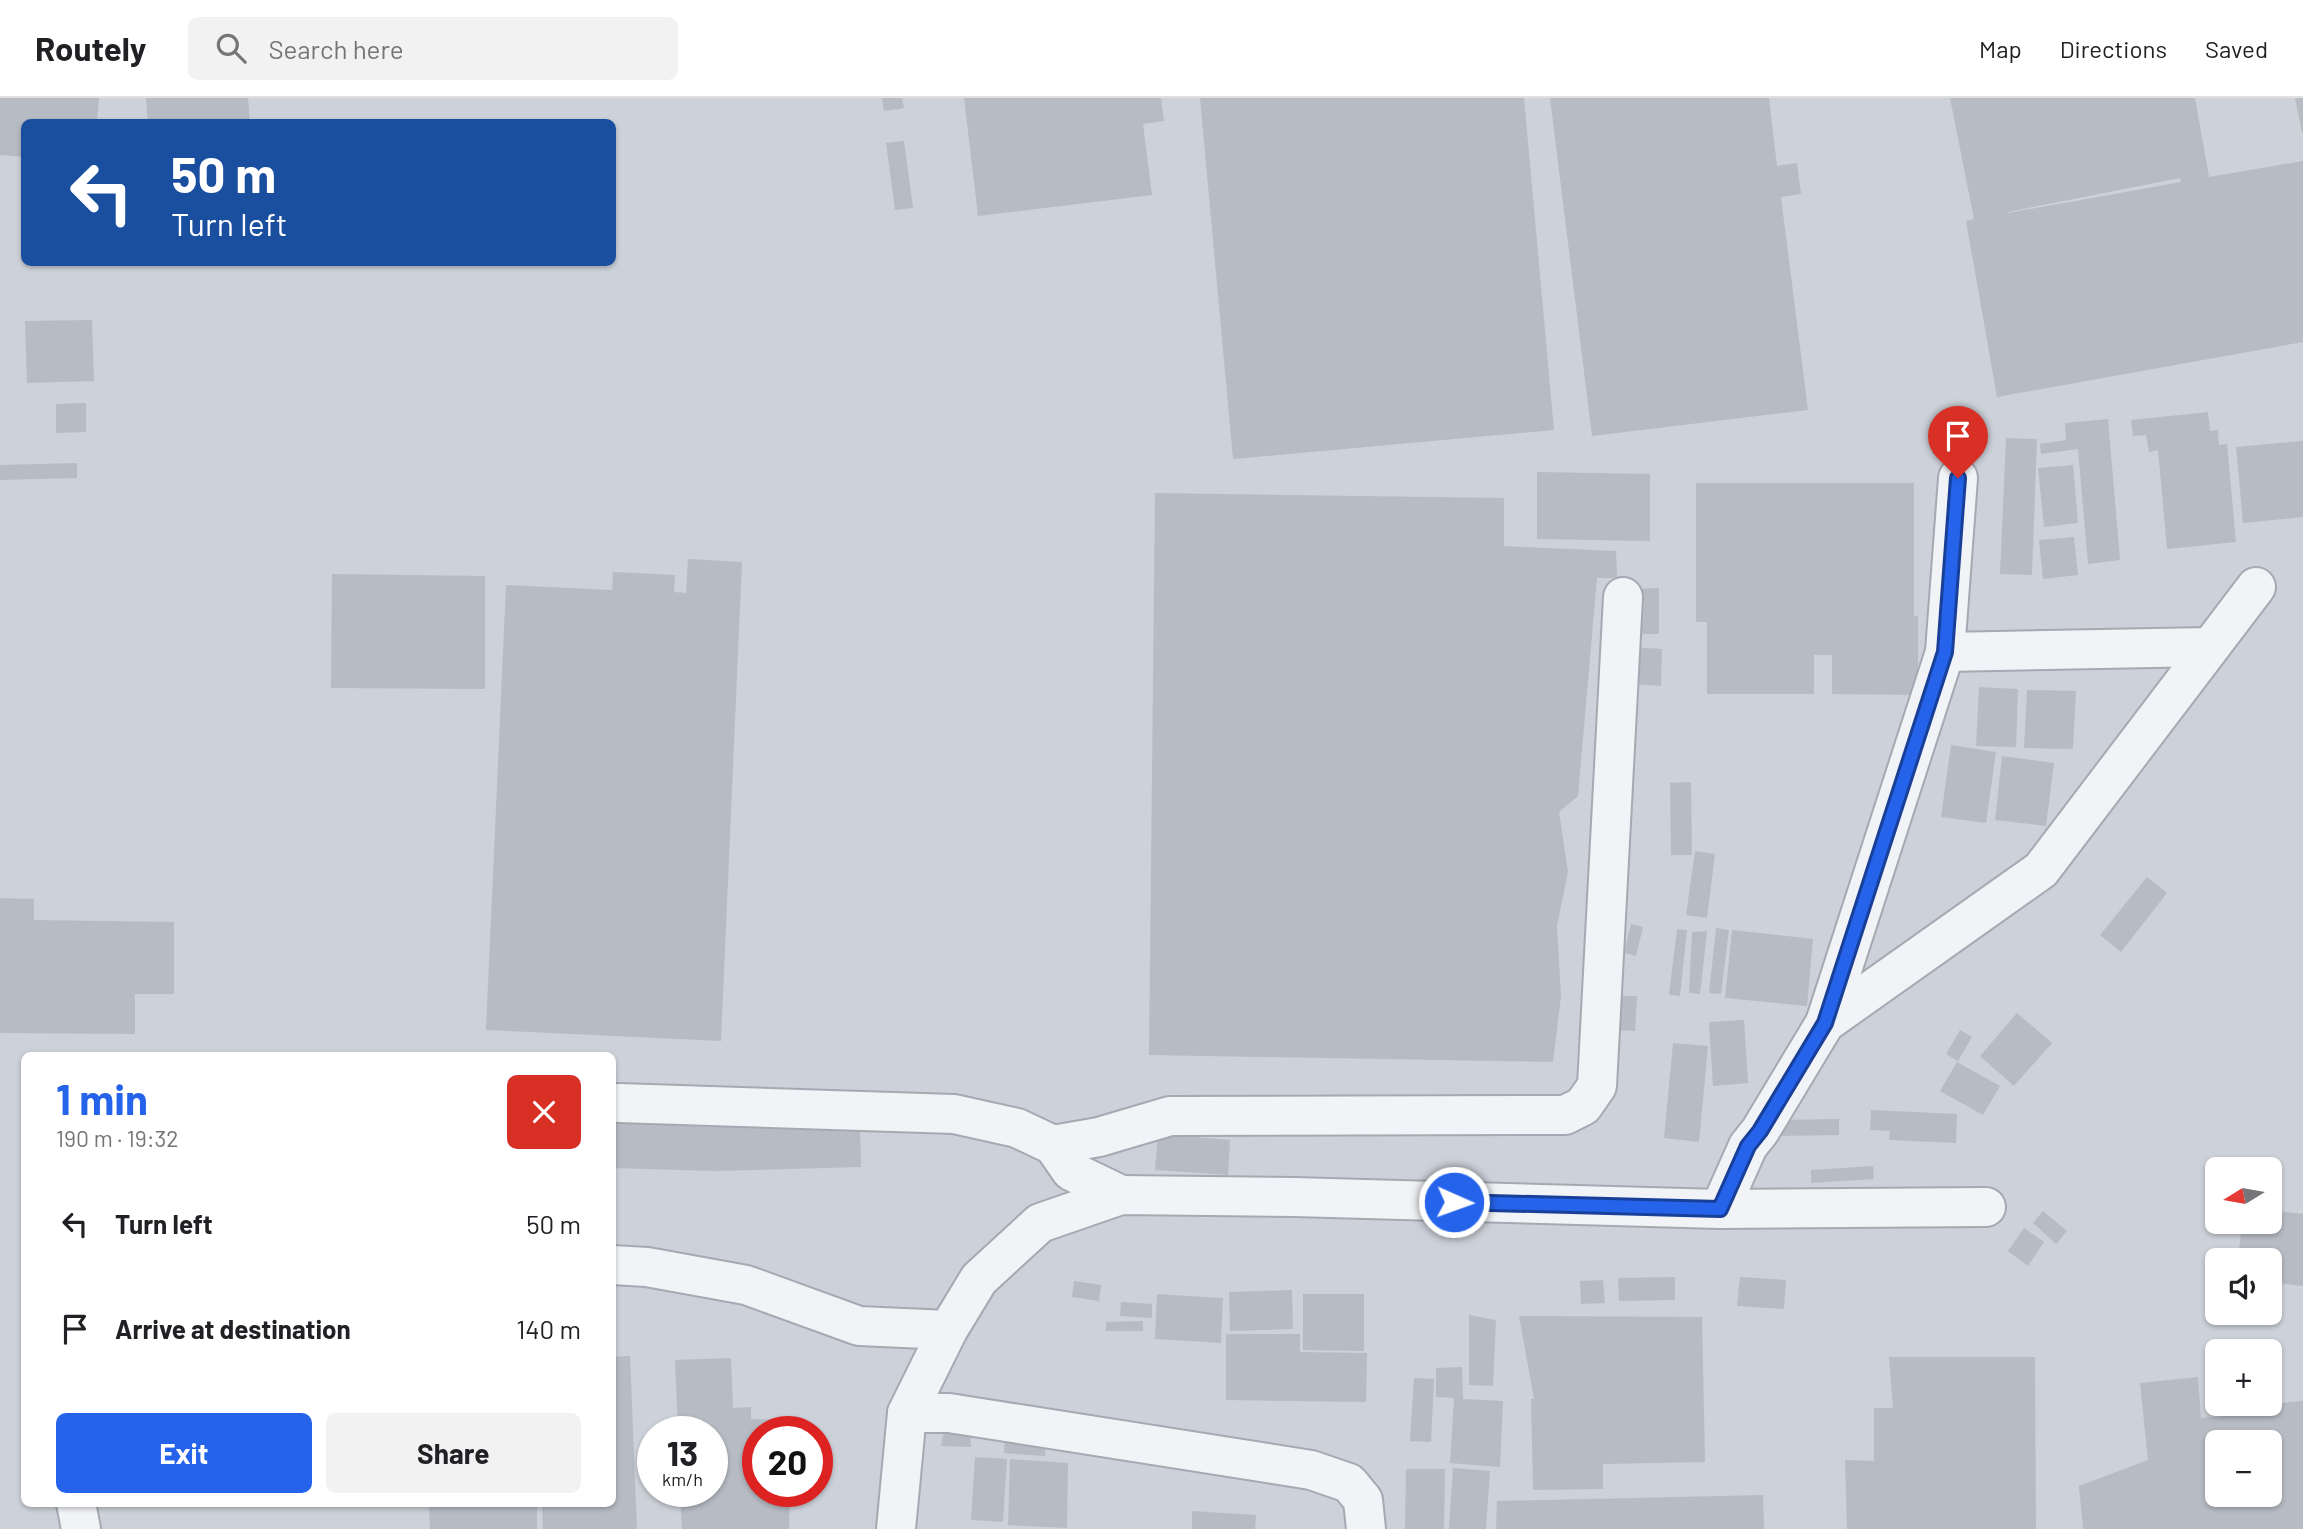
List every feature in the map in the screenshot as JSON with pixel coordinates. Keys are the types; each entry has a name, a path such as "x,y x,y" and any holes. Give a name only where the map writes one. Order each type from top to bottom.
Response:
{"lane":[{"path":"1720,1209 1748,1146 1760,1131 1825,1023 1945,652 1958,478"},
{"path":"1825,1023 2041,870 2256,587"},
{"path":"1053,1145 1099,1137 1170,1115 1565,1115 1583,1106 1597,1086 1623,597"},
{"path":"1945,652 2208,647"},
{"path":"619,1103 954,1114 1017,1128 1053,1145 1071,1171 1121,1195"},
{"path":"896,1529 907,1413 948,1331 979,1279 1040,1223 1121,1195 1720,1209 1986,1207"},
{"path":"616,1265 648,1267 746,1285 859,1326 948,1331"},
{"path":"907,1413 949,1413 1311,1470 1349,1483 1363,1500 1366,1529"},
{"path":"77,1507 81,1529"}],"shaded area":[{"path":"0,98 2303,98 2303,1529 0,1529"}],"building":[{"path":"0,98 99,98 97,119 21,119 21,157 0,155"},
{"path":"146,98 248,98 250,119 148,119"},
{"path":"882,98 902,98 904,108 884,111"},
{"path":"964,98 1161,98 1164,121 1143,124 1152,195 978,216"},
{"path":"1200,98 1524,98 1554,430 1233,459"},
{"path":"1550,98 1769,98 1777,166 1797,163 1801,194 1781,197 1808,410 1592,436"},
{"path":"1950,98 2195,98 2209,177 2303,161 2303,342 1997,397 1966,221 1974,219","holes":["2180,178 2181,182 2008,213"]},
{"path":"2295,98 2303,98 2302,133"},
{"path":"904,141 913,208 895,210 886,143"},
{"path":"92,320 94,381 27,383 25,321"},
{"path":"86,403 86,432 56,433 56,404"},
{"path":"2208,412 2210,431 2218,430 2219,445 2227,444 2236,542 2167,549 2158,450 2149,452 2146,435 2133,436 2131,420"},
{"path":"2108,419 2120,560 2088,564 2078,449 2041,454 2040,444 2066,440 2065,423"},
{"path":"2006,438 2037,439 2032,575 2000,574"},
{"path":"2303,441 2303,517 2243,523 2236,447"},
{"path":"77,463 77,478 0,480 0,465"},
{"path":"2073,465 2078,523 2044,527 2038,468"},
{"path":"1537,472 1650,474 1650,541 1537,539"},
{"path":"1696,483 1914,483 1914,616 1918,616 1918,695 1832,694 1832,655 1814,655 1814,694 1707,694 1707,622 1696,622"},
{"path":"1155,493 1504,498 1504,546 1616,551 1617,578 1597,578 1578,796 1559,812 1568,872 1557,926 1561,996 1553,1062 1149,1055"},
{"path":"2074,537 2078,575 2043,579 2039,540"},
{"path":"688,559 742,562 721,1041 486,1030 506,585 612,590 613,572 675,575 674,592 686,593"},
{"path":"332,574 485,576 485,689 331,688"},
{"path":"1659,588 1659,634 1633,634 1632,589"},
{"path":"1633,647 1662,649 1661,686 1632,684"},
{"path":"1979,687 2018,689 2016,747 1976,746"},
{"path":"2027,690 2076,691 2073,749 2024,748"},
{"path":"1951,745 1996,752 1986,823 1941,817"},
{"path":"2002,756 2054,763 2046,826 1995,820"},
{"path":"1691,782 1692,855 1671,855 1670,783"},
{"path":"1695,851 1715,854 1707,918 1686,915"},
{"path":"2147,877 2167,893 2121,952 2100,935"},
{"path":"0,898 34,899 34,920 174,922 174,994 135,994 135,1034 0,1033"},
{"path":"1631,924 1643,927 1636,956 1624,953"},
{"path":"1716,928 1729,930 1721,994 1709,993"},
{"path":"1677,929 1687,930 1680,996 1669,995"},
{"path":"1732,930 1813,939 1807,1006 1725,998"},
{"path":"1707,931 1700,994 1689,993 1692,932"},
{"path":"1618,996 1637,996 1635,1031 1616,1030"},
{"path":"2017,1013 2052,1043 2014,1086 1980,1056"},
{"path":"1744,1020 1748,1083 1713,1086 1709,1022"},
{"path":"1960,1030 1972,1037 1958,1061 1946,1054"},
{"path":"1673,1043 1708,1046 1699,1142 1664,1138"},
{"path":"1957,1062 2000,1086 1983,1115 1940,1091"},
{"path":"1871,1110 1957,1114 1956,1143 1889,1140 1890,1131 1870,1130"},
{"path":"1839,1119 1839,1135 1777,1136 1777,1120"},
{"path":"616,1120 860,1122 861,1167 714,1171 616,1168"},
{"path":"1158,1134 1230,1140 1228,1175 1155,1170"},
{"path":"1873,1166 1874,1179 1811,1183 1811,1170"},
{"path":"2043,1211 2067,1231 2056,1244 2033,1223"},
{"path":"2282,1211 2303,1214 2303,1286 2282,1283 2282,1248 2239,1248 2241,1234 2282,1234"},
{"path":"2024,1228 2044,1242 2028,1266 2008,1251"},
{"path":"1675,1277 1675,1300 1619,1301 1618,1278"},
{"path":"1740,1277 1786,1280 1784,1309 1737,1306"},
{"path":"1603,1280 1605,1303 1581,1304 1580,1281"},
{"path":"1074,1281 1101,1285 1099,1301 1072,1297"},
{"path":"1292,1290 1293,1329 1230,1331 1229,1292"},
{"path":"1157,1294 1223,1298 1221,1343 1155,1339"},
{"path":"1303,1294 1364,1294 1364,1351 1303,1350"},
{"path":"1121,1302 1152,1304 1152,1318 1120,1316"},
{"path":"1469,1315 1496,1320 1493,1386 1469,1385"},
{"path":"1519,1316 1702,1317 1705,1462 1603,1464 1603,1489 1533,1490 1531,1399 1534,1399"},
{"path":"1143,1321 1143,1331 1106,1331 1106,1322"},
{"path":"1226,1334 1300,1334 1300,1352 1367,1353 1366,1402 1226,1400"},
{"path":"630,1356 637,1529 543,1529 542,1507 616,1507 616,1357"},
{"path":"1889,1357 2035,1357 2036,1529 1847,1529 1845,1460 1874,1461 1874,1408 1893,1408"},
{"path":"731,1358 733,1408 751,1407 751,1416 742,1416 742,1507 790,1507 789,1529 682,1529 681,1507 728,1507 728,1416 677,1416 675,1360"},
{"path":"1462,1367 1463,1399 1503,1401 1500,1467 1450,1463 1454,1398 1436,1397 1436,1368"},
{"path":"2198,1377 2201,1418 2282,1416 2282,1403 2303,1401 2303,1529 2083,1529 2079,1486 2148,1460 2140,1383"},
{"path":"1414,1378 1434,1379 1431,1442 1410,1441"},
{"path":"944,1429 970,1429 971,1447 941,1446"},
{"path":"1005,1435 1046,1435 1045,1456 1004,1453"},
{"path":"975,1457 1007,1459 1003,1522 971,1520"},
{"path":"1010,1459 1068,1463 1067,1528 1008,1525"},
{"path":"1453,1468 1490,1471 1486,1529 1449,1529"},
{"path":"1406,1469 1445,1469 1444,1529 1405,1529"},
{"path":"1763,1495 1764,1529 1496,1529 1497,1501"},
{"path":"429,1507 537,1507 537,1529 430,1529"},
{"path":"1192,1511 1256,1515 1255,1529 1192,1529"}],"route":[{"path":"1454,1202 1720,1209 1748,1146 1760,1131 1825,1023 1945,652 1958,478"}]}
